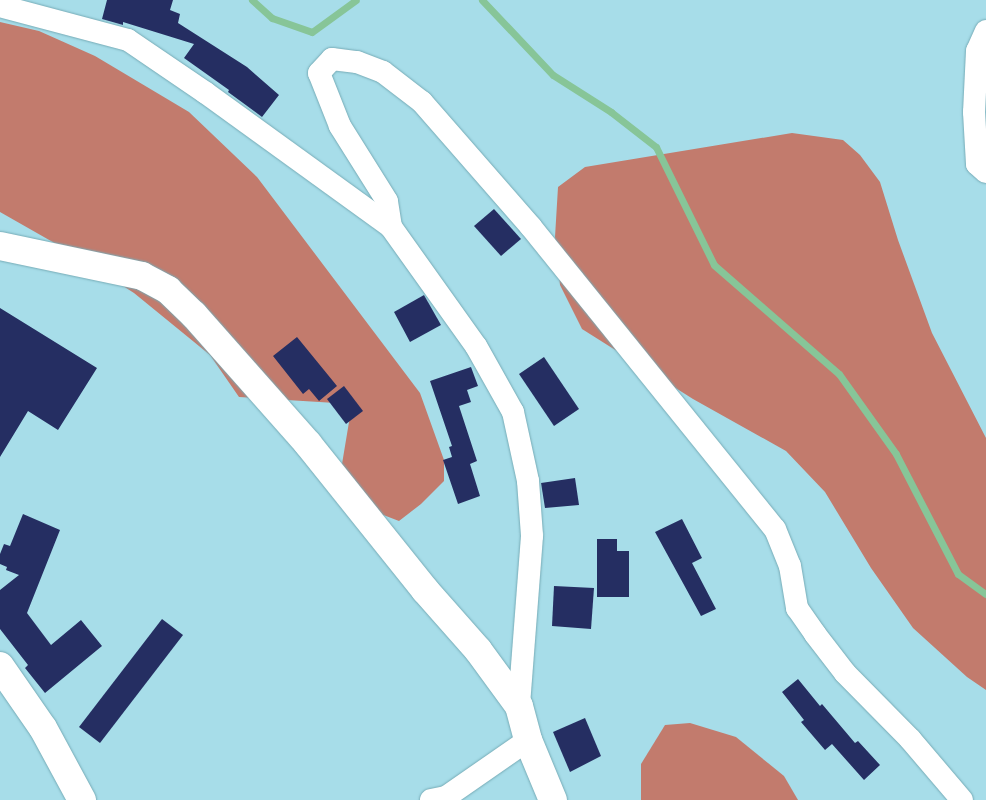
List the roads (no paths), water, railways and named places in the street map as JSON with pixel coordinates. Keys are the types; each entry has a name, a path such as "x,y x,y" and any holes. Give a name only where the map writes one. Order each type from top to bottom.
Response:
{"street":[{"path":"0,6 128,40 206,93 239,119 391,227 476,346 513,412 528,481 532,536 518,706"},
{"path":"986,31 977,52 974,112 977,164 986,172"},
{"path":"391,227 387,200 340,126 319,73 332,59 357,62 383,72 422,102 531,227 775,529 790,566 796,608 845,674 910,739 962,800"},
{"path":"0,246 142,276 168,290 194,315 308,444 425,590 478,650 518,706 528,740 552,800"},
{"path":"0,666 43,728 82,800"},
{"path":"431,800 446,797 528,740"}],"waterway":[{"path":"252,0 272,18 312,32 356,0"},
{"path":"482,0 553,75 611,112 656,147 714,265 839,374 896,454 958,574 986,594"}]}
